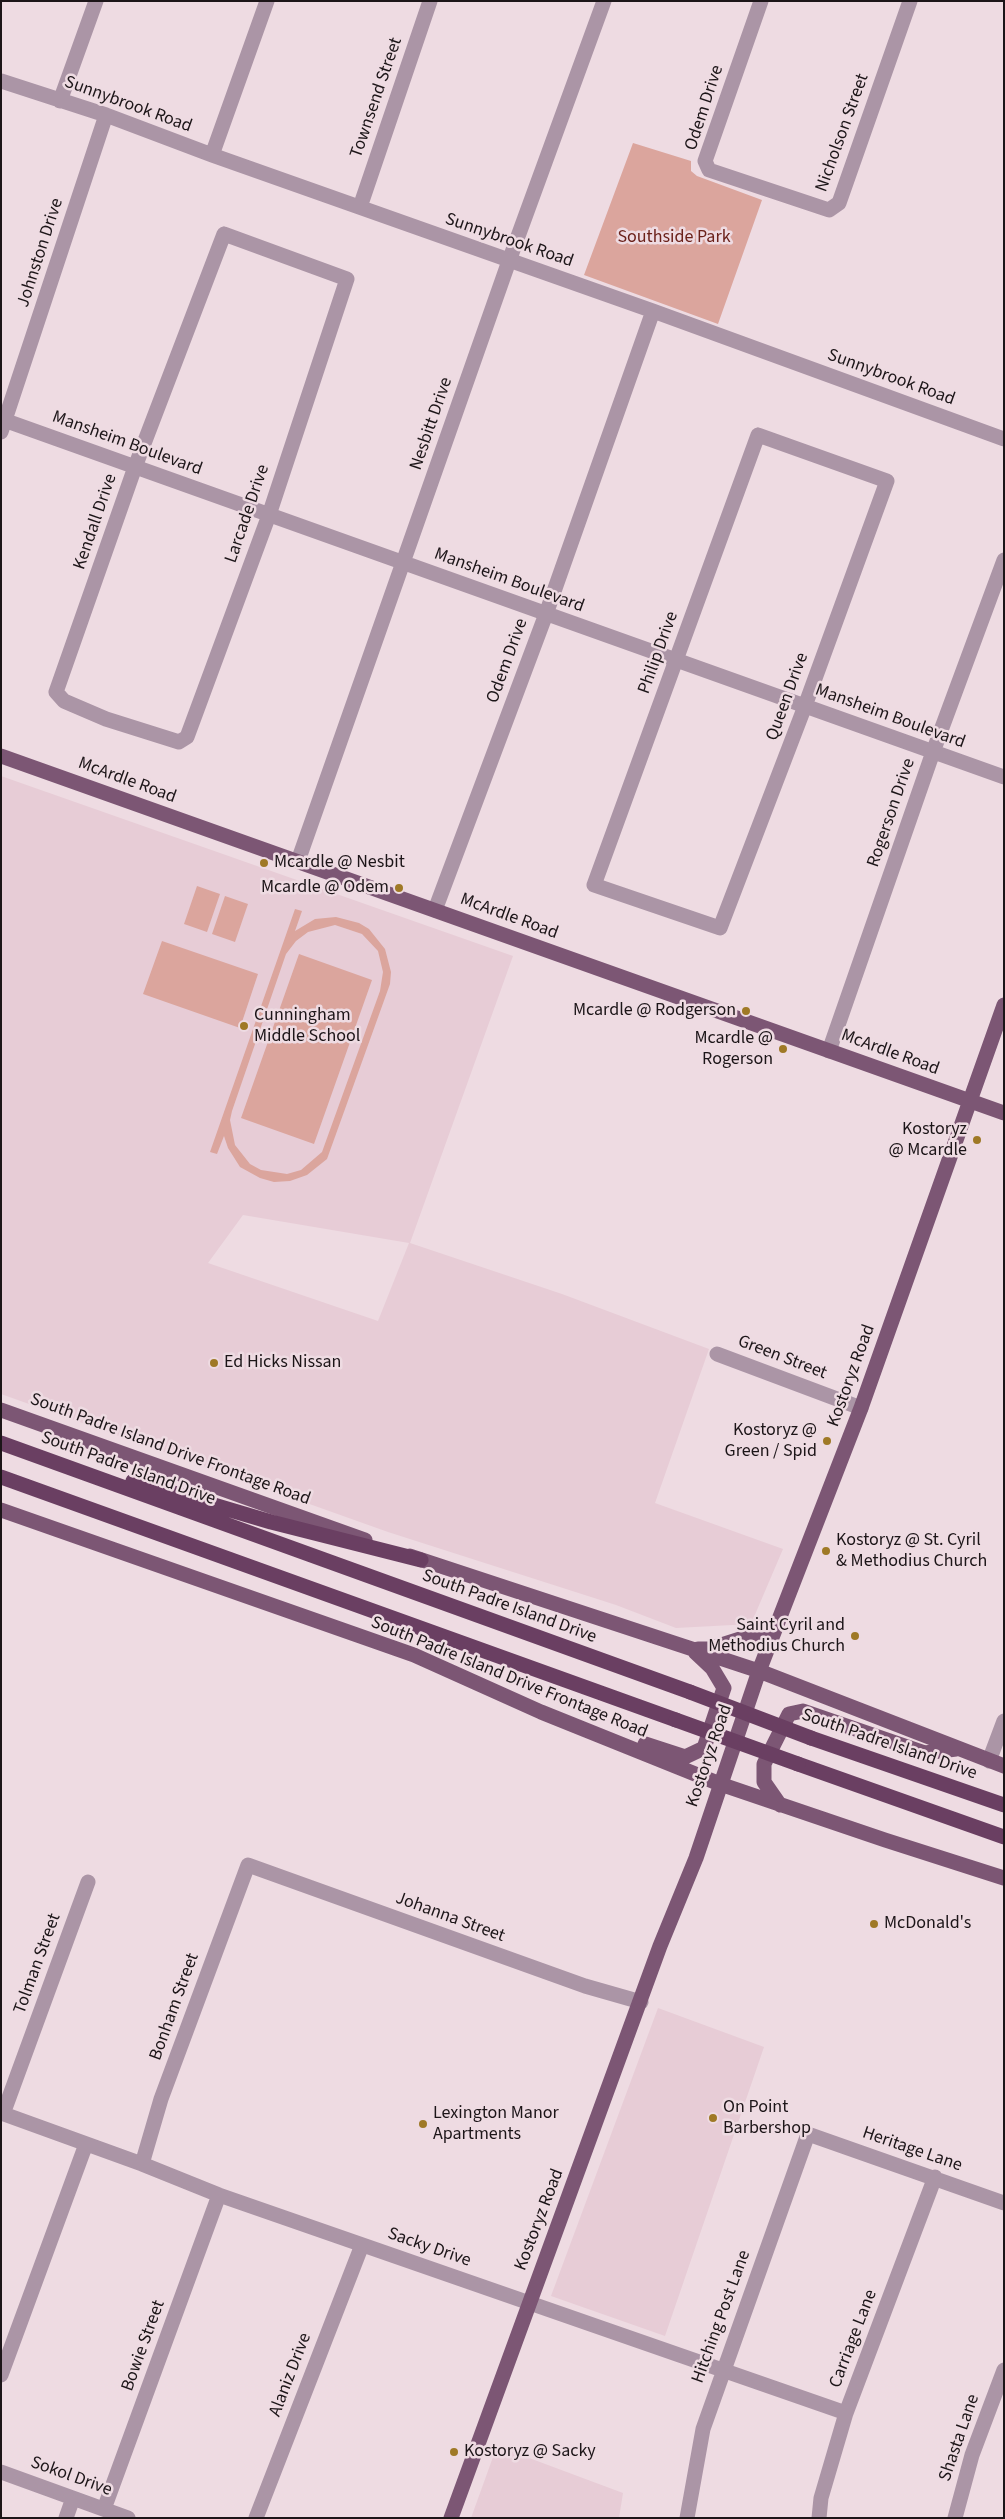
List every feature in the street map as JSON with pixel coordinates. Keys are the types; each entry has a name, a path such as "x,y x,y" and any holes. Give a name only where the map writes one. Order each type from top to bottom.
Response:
{"highway":[{"path":"1,1442 271,1522 421,1560"},
{"name":"South Padre Island Drive","path":"1,1442 690,1692 811,1738 1004,1805"},
{"path":"1,1477 1004,1837"}],"main road":[{"name":"McArdle Road","path":"1,756 1004,1113"},
{"name":"Kostoryz Road","path":"451,2518 660,1946 696,1858 759,1671 862,1408 1004,1005"},
{"name":"South Padre Island Drive Frontage Road","path":"1,1410 421,1560 759,1671 1004,1766"},
{"name":"South Padre Island Drive Frontage Road","path":"1,1510 414,1655 541,1712 720,1784 1004,1878"},
{"path":"691,1649 709,1649 756,1634 777,1624"},
{"path":"541,1712 685,1757 704,1748 724,1688 712,1668 691,1649"},
{"path":"780,1805 764,1782 764,1764 789,1714 803,1711 925,1753 958,1749"}],"street":[{"path":"60,101 96,1"},
{"path":"212,155 267,1"},
{"name":"Townsend Street","path":"360,208 430,1"},
{"name":"Nesbitt Drive","path":"298,862 509,261 604,1"},
{"name":"Odem Drive","path":"761,1 705,161 709,170 765,189"},
{"name":"Nicholson Street","path":"765,189 829,210 839,204 910,1"},
{"name":"Sunnybrook Road","path":"1,80 106,115 212,155 653,311 1004,439"},
{"name":"Johnston Drive","path":"2,424 106,115"},
{"name":"Kendall Drive","path":"106,719 64,701 56,692 135,467 224,234 286,257"},
{"name":"Larcade Drive","path":"106,719 179,742 187,737 269,515 347,279 286,257"},
{"name":"Odem Drive","path":"435,910 546,614 653,311"},
{"name":"Mansheim Boulevard","path":"2,424 135,467 1004,777"},
{"name":"Philip Drive","path":"657,907 594,885 758,435 822,459"},
{"name":"Queen Drive","path":"657,907 720,928 805,706 887,481 822,459"},
{"name":"Rogerson Drive","path":"829,1051 933,752 1004,560"},
{"name":"Green Street","path":"717,1354 862,1408"},
{"path":"989,1761 1004,1721"},
{"name":"Johanna Street","path":"248,1865 585,1986 641,2002"},
{"name":"Bonham Street","path":"142,2164 160,2099 248,1865"},
{"name":"Tolman Street","path":"2,2114 88,1882"},
{"name":"Sacky Drive","path":"2,2114 142,2164 219,2195 846,2413"},
{"name":"Heritage Lane","path":"808,2134 935,2177 1004,2203"},
{"name":"Hitching Post Lane","path":"687,2518 703,2430 722,2369 808,2134"},
{"path":"1,2375 86,2144"},
{"name":"Carriage Lane","path":"819,2518 821,2498 846,2413 935,2177"},
{"name":"Bowie Street","path":"104,2509 219,2195"},
{"name":"Alaniz Drive","path":"256,2518 362,2245"},
{"name":"Shasta Lane","path":"955,2518 972,2455 1004,2370"},
{"name":"Sokol Drive","path":"1,2472 128,2518"},
{"path":"66,2518 73,2498"}],"shaded area":[{"path":"1,776 513,956 410,1243 562,1294 709,1349 655,1503 783,1549 751,1624 676,1628 616,1605 388,1532 1,1394","holes":["243,1215 409,1243 378,1321 208,1263"]},
{"path":"658,2008 764,2047 665,2336 551,2296"},
{"path":"497,2446 623,2493 619,2518 471,2518"}],"green space":[{"name":"Southside Park","path":"633,143 691,161 691,171 697,176 762,200 718,324 584,275"},
{"path":"197,886 220,894 207,932 184,924"},
{"path":"225,896 248,904 235,942 212,934"},
{"path":"295,909 302,911 295,931 315,919 336,917 359,923 369,929 385,949 391,972 390,984 327,1159 307,1175 290,1181 274,1182 260,1178 240,1167 228,1148 224,1136 217,1154 210,1152","holes":["335,925 362,934 378,951 383,972 380,991 322,1152 301,1170 287,1174 261,1170 250,1164 235,1145 230,1120 286,954 296,941 308,932"]},
{"path":"162,941 258,974 240,1028 143,994"},
{"path":"299,954 372,980 314,1144 241,1118"}],"place":[{"name":"Mcardle @ Nesbit","path":"264,863"},
{"name":"Mcardle @ Odem","path":"399,888"},
{"name":"Mcardle @ Rodgerson","path":"746,1011"},
{"name":"Cunningham Middle School","path":"244,1026"},
{"name":"Mcardle @ Rogerson","path":"783,1049"},
{"name":"Kostoryz @ Mcardle","path":"977,1140"},
{"name":"Ed Hicks Nissan","path":"214,1363"},
{"name":"Kostoryz @ Green / Spid","path":"827,1441"},
{"name":"Kostoryz @ St. Cyril & Methodius Church","path":"826,1551"},
{"name":"Saint Cyril and Methodius Church","path":"855,1636"},
{"name":"McDonald's","path":"874,1924"},
{"name":"On Point Barbershop","path":"713,2118"},
{"name":"Lexington Manor Apartments","path":"423,2124"},
{"name":"Kostoryz @ Sacky","path":"454,2452"}]}
